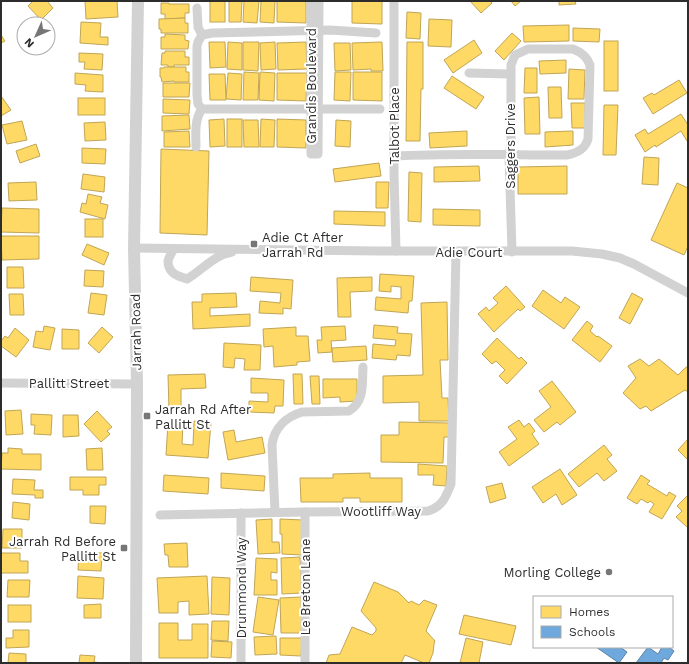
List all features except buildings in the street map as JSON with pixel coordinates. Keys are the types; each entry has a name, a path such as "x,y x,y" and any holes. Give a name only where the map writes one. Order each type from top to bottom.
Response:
{"street":[{"name":"Jarrah Road","path":"136,663 137,384 134,248 138,1"},
{"name":"Grandis Boulevard","path":"310,1 315,30"},
{"name":"Grandis Boulevard","path":"314,108 315,30 319,1"},
{"name":"Talbot Place","path":"394,1 394,156 396,251"},
{"path":"197,8 198,27 202,35"},
{"path":"202,109 198,104 197,88 198,42 202,35 212,33 315,30 376,33"},
{"name":"Saggers Drive","path":"509,155 567,155 574,154 586,145 588,139 590,65 588,60 579,51 573,49 528,49 515,55 511,65 511,143 509,155 512,252"},
{"path":"469,73 510,74"},
{"path":"202,109 380,108"},
{"path":"196,148 197,120 199,112 202,109"},
{"path":"394,156 509,155"},
{"name":"Adie Court","path":"134,248 456,252 572,251 602,254 620,258 688,293"},
{"name":"Adie Court","path":"174,249 168,260 170,269 175,276 187,279 221,255 241,249"},
{"name":"Wootliff Way","path":"160,515 275,512 428,511 435,509 440,505 448,492 450,484 456,252"},
{"path":"275,512 272,445 276,432 286,419 295,414 302,412 349,411 354,408 360,399 363,367"},
{"name":"Pallitt Street","path":"1,383 137,384"},
{"name":"Le Breton Lane","path":"305,512 305,663"},
{"name":"Drummond Way","path":"241,513 241,663"}],"place":[{"name":"Adie Ct After Jarrah Rd","path":"254,244"},
{"name":"Jarrah Rd After Pallitt St","path":"147,416"},
{"name":"Jarrah Rd Before Pallitt St","path":"124,548"},
{"name":"Morling College","path":"609,572"}]}
